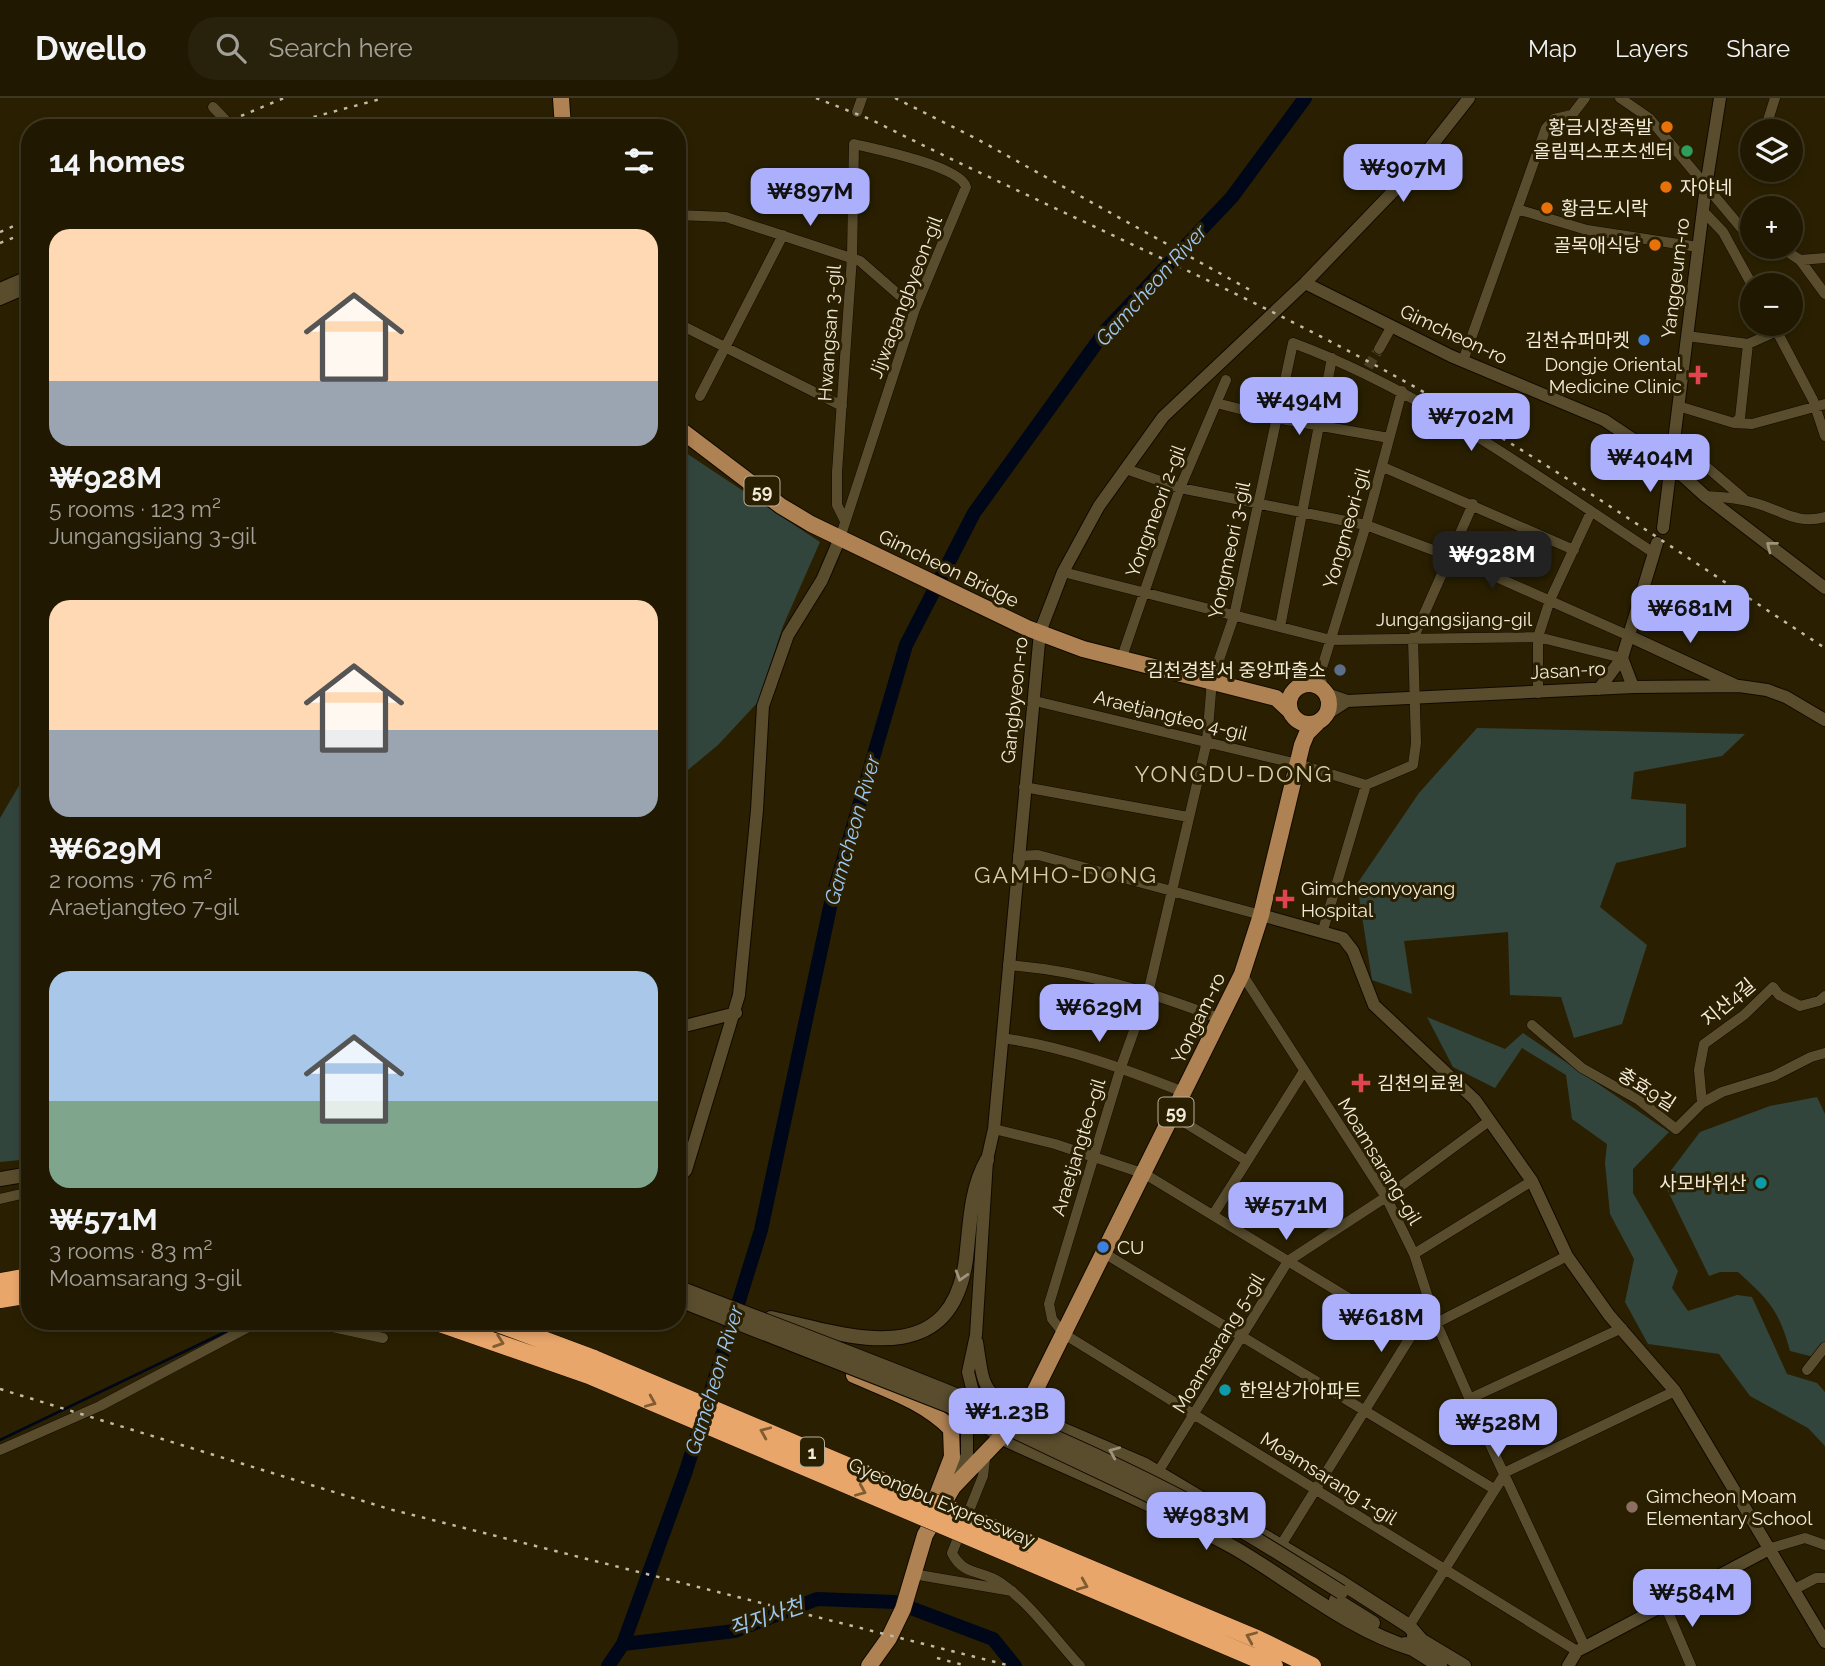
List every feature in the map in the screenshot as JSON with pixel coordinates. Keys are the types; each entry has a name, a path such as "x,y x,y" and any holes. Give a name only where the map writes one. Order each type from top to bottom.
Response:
{"highway":[{"path":"0,1282 21,1278"},
{"path":"0,1299 21,1296"},
{"name":"Gyeongbu Expressway","path":"465,1330 591,1367"},
{"name":"Gyeongbu Expressway","path":"511,1330 591,1367 1026,1551 1274,1666"},
{"name":"Gyeongbu Expressway","path":"1026,1551 1257,1639 1312,1666"}],"main road":[{"path":"561,98 562,119"},
{"name":"59","path":"686,434 781,506 847,542"},
{"name":"Gimcheon Bridge","path":"847,542 1033,630"},
{"name":"59","path":"1033,630 1083,649 1276,698 1301,729 1302,745"},
{"path":"1276,698 1292,692 1320,685 1329,708 1322,719 1293,716 1292,692"},
{"name":"59","path":"1302,745 1307,733 1322,719"},
{"name":"Yongam-ro","path":"1002,1438 1024,1413 1186,1093 1242,974 1261,915 1302,745"},
{"path":"739,1317 858,1339 898,1340 926,1329 947,1310 957,1290 964,1270 976,1183 987,1160"},
{"path":"0,1179 21,1176"},
{"path":"0,1188 21,1185"},
{"path":"686,1291 936,1414 951,1429 952,1457 927,1519 925,1535"},
{"path":"686,1302 739,1317 982,1407 1095,1457 1215,1515 1417,1645 1464,1666"},
{"path":"1024,1413 1158,1472 1281,1545 1409,1626 1417,1645 1440,1666"},
{"path":"1002,1438 1196,1527 1262,1564 1380,1639 1417,1645"},
{"name":"59","path":"869,1666 894,1628 925,1535 953,1487 986,1449 1002,1438"}],"street":[{"path":"857,112 862,98"},
{"name":"Gangbyeon-ro","path":"1002,1438 975,1419 974,1395 968,1373 976,1335 987,1160 993,1129 1024,787 1035,701 1033,630 1100,506 1163,418 1305,283 1407,177 1469,98"},
{"path":"1463,361 1549,122 1572,115 1585,98"},
{"path":"1620,98 1649,118 1740,226"},
{"name":"Yanggeum-ro","path":"1671,459 1720,98"},
{"path":"1769,119 1775,98"},
{"path":"213,107 224,119"},
{"name":"Hwangsan 3-gil","path":"845,521 837,505 852,257 854,144"},
{"name":"Jijwagangbyeon-gil","path":"847,542 845,521 915,309 965,191 965,183 920,161 854,144"},
{"path":"1517,209 1587,230 1698,247"},
{"path":"1703,211 1723,232 1745,273"},
{"path":"686,215 726,217 852,257 915,309"},
{"path":"700,396 783,235"},
{"path":"1800,260 1825,258"},
{"path":"1800,260 1825,294"},
{"path":"0,289 21,280"},
{"name":"Gimcheon-ro","path":"1305,283 1463,361 1604,420 1671,459 1705,496 1825,587"},
{"path":"0,299 21,290"},
{"path":"1379,349 1392,327"},
{"path":"686,328 842,406"},
{"path":"1687,336 1748,344 1761,336"},
{"path":"1780,336 1820,405 1825,436"},
{"name":"Yongmeori 3-gil","path":"1212,680 1234,616 1293,343 1332,358"},
{"path":"1734,423 1740,418 1748,344"},
{"path":"1280,627 1332,358 1366,370 1402,391 1591,512 1656,548 1627,635 1622,659 1599,690"},
{"name":"Yongmeori 2-gil","path":"1122,657 1180,488 1226,380"},
{"name":"Yongmeori-gil","path":"1320,685 1331,639 1383,467 1402,391"},
{"path":"1216,403 1276,418 1389,438"},
{"path":"1678,406 1734,423 1752,424 1820,405"},
{"path":"1663,528 1671,459 1702,463 1746,500"},
{"path":"1383,467 1574,550"},
{"path":"1126,469 1180,488 1366,525 1449,556 1739,686"},
{"path":"1705,496 1746,500 1794,520 1825,517"},
{"path":"1323,930 1366,785 1413,765 1413,639 1473,504"},
{"path":"1538,693 1538,637 1550,600 1591,512"},
{"path":"686,1170 736,1013 748,914 763,706 788,635 847,542"},
{"name":"Jungangsijang-gil","path":"1063,572 1331,639 1538,637 1622,659"},
{"path":"1622,659 1633,687"},
{"name":"Araetjangteo-gil","path":"1064,1334 1049,1313 1049,1304 1121,1067 1148,992 1206,742 1212,680"},
{"path":"1320,685 1347,701 1322,719"},
{"name":"Jasan-ro","path":"1347,701 1415,700 1633,687 1739,686 1786,696 1825,720"},
{"name":"Araetjangteo 4-gil","path":"1035,701 1298,764 1366,785"},
{"path":"1024,787 1188,817"},
{"path":"1018,856 1038,855 1323,930 1343,938 1353,951 1374,1005 1475,1100 1532,1181 1567,1256 1675,1391 1825,1642"},
{"path":"1009,965 1049,968 1148,992 1221,1019"},
{"name":"Moamsarang-gil","path":"1242,974 1386,1197 1414,1254 1436,1322 1469,1399 1506,1472 1581,1649"},
{"name":"지산4길","path":"1702,1103 1699,1070 1704,1044 1744,1015 1773,987 1779,995 1800,1006 1825,996"},
{"path":"686,1026 736,1013"},
{"name":"충효9길","path":"1532,1025 1574,1062 1611,1087 1639,1100 1676,1129 1702,1103 1723,1091 1774,1076 1811,1056 1825,1053"},
{"path":"1002,1038 1038,1043 1121,1067 1186,1093"},
{"path":"1213,1216 1304,1071"},
{"path":"1174,1116 1247,1161"},
{"name":"Moamsarang 5-gil","path":"1158,1472 1288,1261 1386,1197 1489,1121"},
{"path":"993,1129 1093,1156 1145,1174 1411,1336"},
{"path":"1414,1254 1532,1181"},
{"path":"0,1199 21,1194"},
{"path":"1104,1253 1494,1489"},
{"path":"1281,1545 1411,1336 1567,1256"},
{"path":"1469,1399 1622,1328"},
{"path":"0,1450 100,1406 243,1330"},
{"path":"350,1330 383,1338"},
{"name":"Moamsarang 1-gil","path":"1064,1334 1444,1570 1581,1649"},
{"name":"Gangbyeon-ro","path":"976,1335 988,1392 997,1401 1024,1413"},
{"path":"1807,1370 1825,1347"},
{"path":"953,1487 967,1455 968,1373"},
{"path":"1409,1626 1506,1472 1675,1391"},
{"path":"986,1449 983,1476 952,1553 961,1568 997,1580 1012,1591 1080,1666"},
{"path":"1568,1666 1581,1649 1771,1548 1805,1538 1825,1545"},
{"path":"912,1576 1012,1591"},
{"path":"1793,1590 1816,1578 1825,1578"},
{"path":"1665,1605 1691,1666"}],"green space":[{"path":"686,453 820,542 783,626 758,702 718,745 686,772"},
{"path":"1477,728 1745,734 1722,756 1634,772 1631,799 1686,804 1686,847 1616,863 1600,907 1647,945 1622,1024 1574,1038 1561,997 1510,995 1508,932 1404,941 1412,994 1372,980 1357,884 1419,793"},
{"path":"21,782 21,1160 0,1162 0,818"},
{"path":"1427,1017 1505,1049 1523,1033 1669,1132 1633,1169 1633,1193 1678,1271 1672,1288 1688,1311 1737,1295 1752,1297 1787,1374 1817,1383 1825,1392 1825,1446 1808,1428 1750,1396 1719,1354 1648,1344 1625,1302 1634,1259 1610,1214 1605,1163 1607,1144 1572,1119 1566,1075 1522,1048 1495,1088 1453,1067"},
{"path":"1817,1097 1825,1114 1825,1342 1814,1357 1790,1351 1782,1325 1772,1307 1738,1272 1720,1272 1709,1276 1663,1181 1700,1132 1770,1106"}],"waterway":[{"name":"Gamcheon River","path":"608,1666 623,1644 686,1471 761,1230 832,898 906,645 974,513 1106,330 1232,197 1305,98"},
{"path":"0,1440 229,1330"},
{"name":"직지사천","path":"623,1644 735,1631 817,1599 895,1602 993,1639 1015,1666"}],"tunnel":[{"path":"1368,367 1379,349"}],"railway":[{"path":"234,119 284,98"},
{"path":"306,119 384,98"},
{"path":"816,98 872,120 1273,312 1404,381 1564,477 1825,648"},
{"path":"895,98 977,139 1250,290"},
{"path":"0,232 21,223"},
{"path":"0,243 21,235"},
{"path":"0,1389 389,1509 1011,1666"},
{"path":"937,1658 967,1666"}],"place":[{"name":"황금시장족발","path":"1667,127"},
{"name":"올림픽스포츠센터","path":"1687,151"},
{"name":"자야네","path":"1666,187"},
{"name":"황금도시락","path":"1547,208"},
{"name":"골목애식당","path":"1655,245"},
{"name":"김천슈퍼마켓","path":"1644,340"},
{"name":"Dongje Oriental Medicine Clinic","path":"1698,375"},
{"name":"김천경찰서 중앙파출소","path":"1340,670"},
{"name":"Gimcheonyoyang Hospital","path":"1285,899"},
{"name":"김천의료원","path":"1361,1083"},
{"name":"사모바위산","path":"1761,1183"},
{"name":"CU","path":"1103,1247"},
{"name":"한일상가아파트","path":"1225,1390"},
{"name":"Gimcheon Moam Elementary School","path":"1632,1507"}],"district":[{"name":"YONGDU-DONG","path":"1234,773"},
{"name":"GAMHO-DONG","path":"1066,874"}]}
